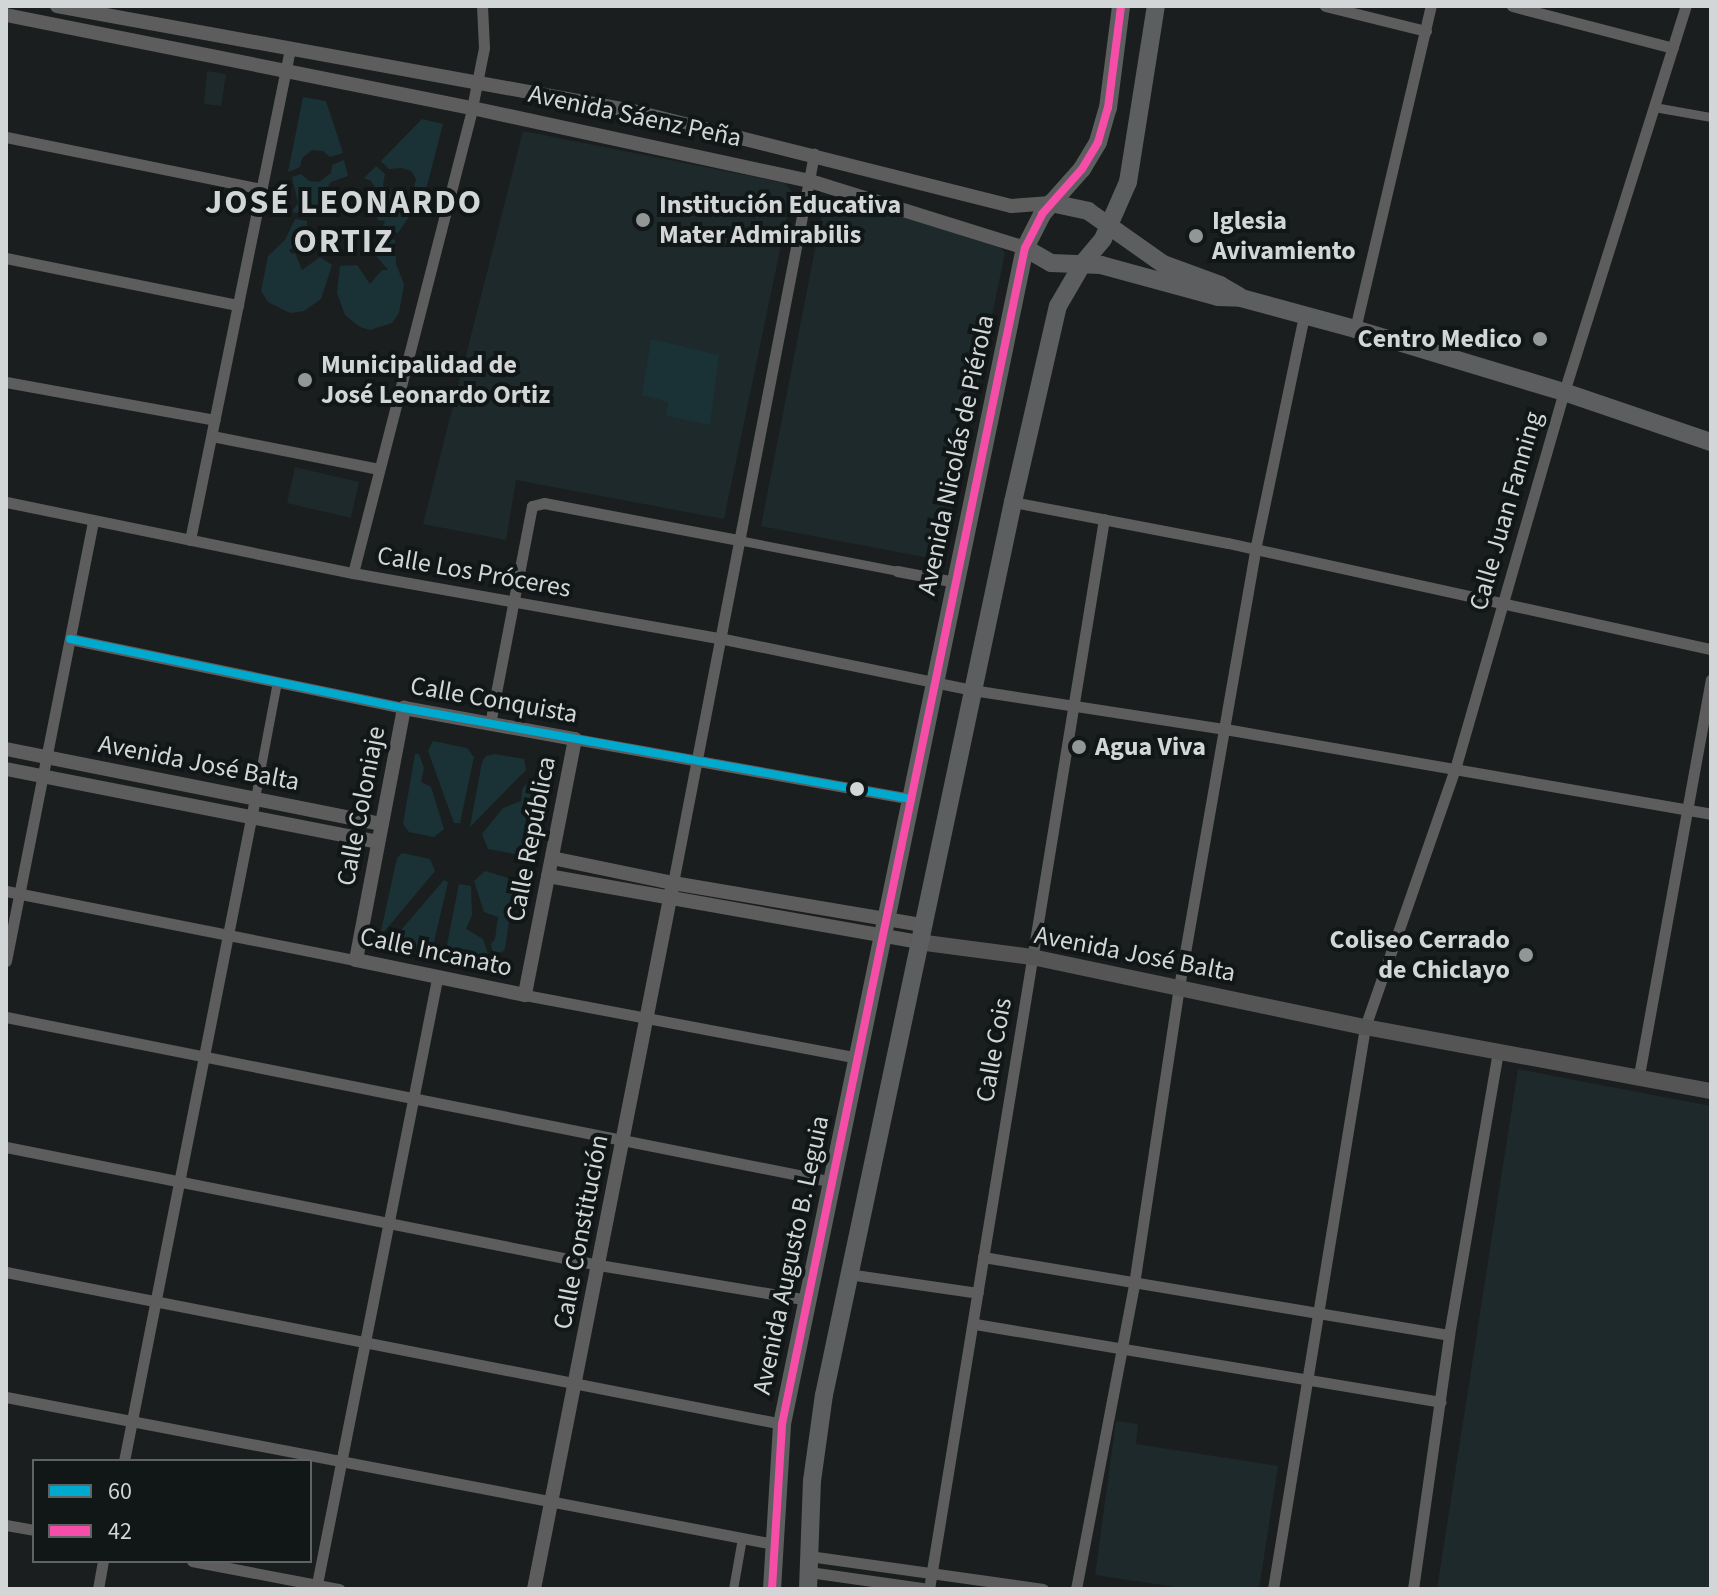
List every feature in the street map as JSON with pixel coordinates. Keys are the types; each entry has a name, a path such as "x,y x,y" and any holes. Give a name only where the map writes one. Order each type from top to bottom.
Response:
{"main road":[{"name":"Avenida Nicolás de Piérola","path":"884,927 1025,248 1034,226 1082,169 1098,142 1108,108 1121,6"},
{"path":"809,1572 816,1440 848,1274 1013,502 1054,317 1083,263 1109,226 1128,182 1156,6"},
{"name":"Avenida Sáenz Peña","path":"1051,203 1088,211 1163,264 1220,285 1241,298"},
{"name":"Avenida Sáenz Peña","path":"1025,248 1051,263 1083,263 1121,269 1218,297 1241,298 1355,329 1564,392 1711,442"},
{"name":"Avenida Augusto B. Leguia","path":"772,1589 782,1424 884,927"},
{"name":"Avenida José Balta","path":"920,933 1365,1027 1639,1075 1711,1091"},
{"path":"815,1269 848,1274"}],"street":[{"name":"Avenida Sáenz Peña","path":"57,6 477,80 633,111 814,154 835,164 1011,206 1051,203"},
{"path":"353,573 472,108 484,48 482,6"},
{"path":"1325,6 1426,31"},
{"path":"1355,329 1431,6"},
{"path":"1512,6 1546,10 1673,48"},
{"name":"Calle Juan Fanning","path":"1273,1589 1365,1027 1455,769 1564,392 1686,6"},
{"name":"Avenida Sáenz Peña","path":"6,15 472,108 810,181 1025,248"},
{"path":"190,540 290,49"},
{"path":"1654,107 1711,117"},
{"path":"6,137 262,189"},
{"path":"673,883 814,154"},
{"path":"6,258 238,305"},
{"path":"1076,1589 1134,1284 1179,987 1255,550 1304,316"},
{"path":"6,382 215,420"},
{"path":"212,436 379,469"},
{"name":"Calle Los Próceres","path":"6,502 353,573 719,638 936,680 972,690 1225,729 1711,814"},
{"path":"1013,502 1255,550 1711,649"},
{"path":"490,724 532,506 544,503 956,582"},
{"name":"Calle Cois","path":"929,1589 975,1324 983,1257 1104,519"},
{"path":"6,961 93,520"},
{"name":"Calle Conquista","path":"70,639 404,708 911,799"},
{"path":"1639,1075 1711,680"},
{"path":"124,1459 277,682"},
{"name":"Calle Coloniaje","path":"356,960 404,708"},
{"name":"Calle República","path":"525,995 575,739"},
{"name":"Avenida José Balta","path":"6,749 382,824"},
{"name":"Avenida José Balta","path":"6,769 378,842"},
{"name":"Avenida José Balta","path":"552,858 884,927"},
{"name":"Avenida José Balta","path":"548,876 668,899 920,933"},
{"name":"Calle Constitución","path":"534,1589 673,883"},
{"name":"Calle Incanato","path":"6,891 356,960 437,979 857,1058"},
{"path":"316,1587 437,979"},
{"path":"6,1017 833,1182"},
{"path":"1413,1589 1449,1335 1498,1050"},
{"path":"6,1147 599,1265 809,1300"},
{"path":"983,1257 1449,1335"},
{"path":"6,1272 366,1340 782,1424"},
{"path":"848,1274 978,1293"},
{"path":"975,1324 1441,1402"},
{"path":"6,1397 774,1544"},
{"path":"6,1525 32,1530"},
{"path":"733,1589 742,1538"},
{"path":"98,1589 103,1563"},
{"path":"202,1563 339,1589"},
{"path":"809,1572 932,1574 1043,1589"},
{"path":"809,1572 929,1589"}],"shaded area":[{"path":"207,71 226,74 221,106 204,104"},
{"path":"303,97 326,101 343,153 330,157 323,151 312,150 302,158 300,167 288,172"},
{"path":"422,119 443,124 423,201 413,192 416,179 411,171 389,169 381,161"},
{"path":"523,131 785,183 792,192 724,519 516,480 506,540 423,524"},
{"path":"344,160 348,176 331,182 319,208 312,207 311,215 292,212 298,203 292,177 301,174 309,181 319,182 331,173 332,165"},
{"path":"376,166 385,174 383,185 389,194 398,199 408,197 417,205 398,233 382,229 385,221 377,220 379,194 371,181 364,178"},
{"path":"832,198 996,242 1005,253 942,556 934,559 761,526 824,203"},
{"path":"295,219 307,221 307,239 289,250 295,253 302,270 320,257 332,265 321,299 304,311 290,313 268,302 261,291 268,256 285,240"},
{"path":"380,237 395,240 396,264 404,284 399,313 392,323 370,330 360,327 345,315 337,293 340,266 357,265 370,284 382,270 388,270 373,252"},
{"path":"651,339 719,355 710,425 666,416 668,402 642,395"},
{"path":"295,467 359,482 351,518 287,503"},
{"path":"433,741 467,748 474,757 460,823 454,823 428,751"},
{"path":"415,754 419,754 424,768 421,782 431,787 444,829 434,837 409,832 403,824"},
{"path":"494,754 524,759 526,770 470,827 482,762 486,756"},
{"path":"533,777 536,780 523,846 515,854 488,849 482,834 503,808 521,801 522,789"},
{"path":"402,853 430,859 435,871 384,932 381,931 397,858"},
{"path":"485,871 515,880 505,949 494,959 491,944 495,939 498,917 484,912 474,881"},
{"path":"444,880 448,882 433,946 428,951 389,944"},
{"path":"459,884 471,886 472,915 466,929 483,939 488,954 481,964 445,955"},
{"path":"1518,1069 1711,1106 1711,1589 1437,1589"},
{"path":"1116,1421 1138,1424 1136,1444 1278,1466 1259,1589 1189,1589 1095,1575"}],"transit line":[{"name":"42","path":"772,1589 782,1424 1025,248 1042,214 1082,169 1098,142 1108,108 1121,6"},
{"name":"60","path":"70,639 404,708 911,799"}],"place":[{"name":"Institución Educativa Mater Admirabilis","path":"643,220"},
{"name":"Iglesia Avivamiento","path":"1196,236"},
{"name":"Centro Medico","path":"1540,339"},
{"name":"Municipalidad de José Leonardo Ortiz","path":"305,380"},
{"name":"Agua Viva","path":"1079,747"},
{"name":"Coliseo Cerrado de Chiclayo","path":"1526,955"}],"district":[{"name":"JOSÉ LEONARDO ORTIZ","path":"344,222"}]}
